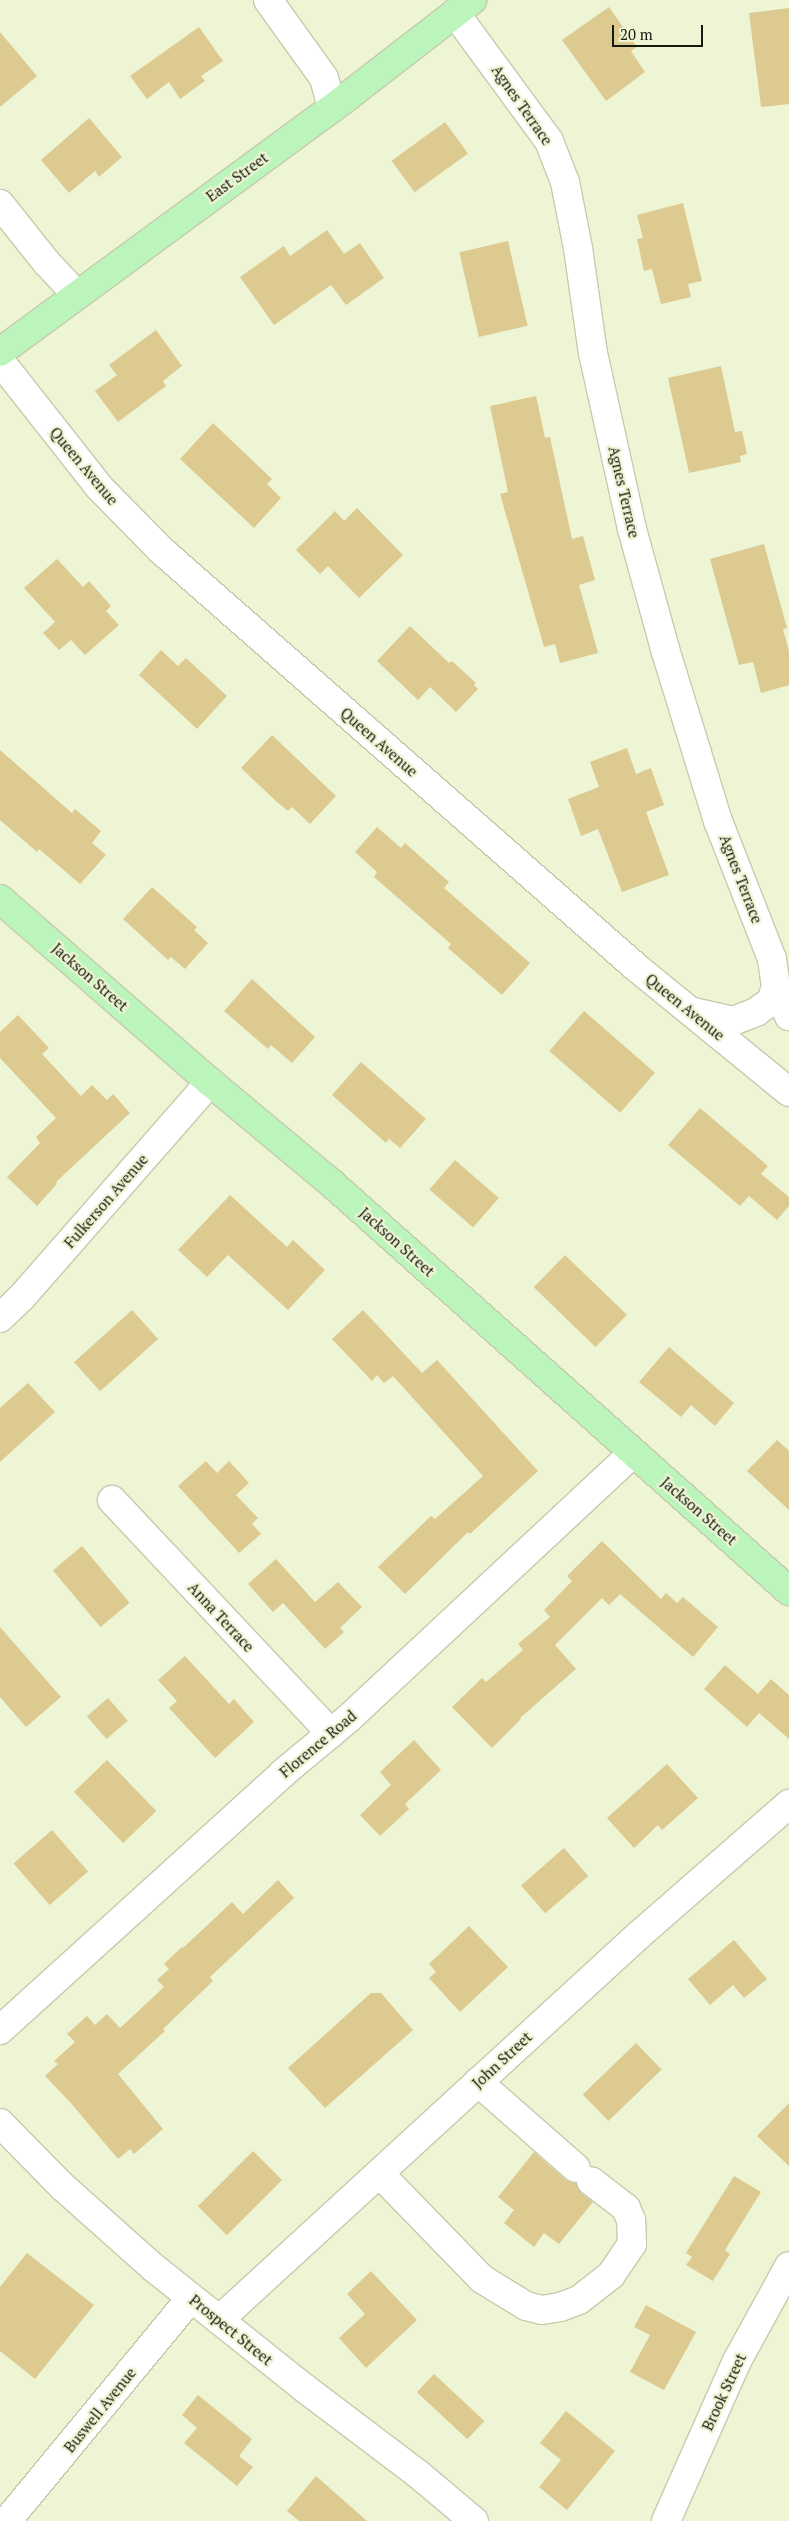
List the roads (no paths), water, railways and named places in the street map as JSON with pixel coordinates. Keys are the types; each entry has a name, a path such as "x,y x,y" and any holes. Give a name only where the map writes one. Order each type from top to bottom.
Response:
{"main road":[{"name":"East Street","path":"0,352 332,108 463,6"},
{"name":"Jackson Street","path":"0,898 210,1082 329,1181 789,1591"}],"street":[{"path":"268,0 324,78 332,108"},
{"name":"Agnes Terrace","path":"463,6 549,141 565,182 578,248 593,353 632,529 665,650 715,812 772,959 776,987 789,1016"},
{"path":"0,204 47,263 76,295"},
{"name":"Queen Avenue","path":"0,361 98,487 162,552 687,1011 789,1092"},
{"path":"687,1011 733,1021 756,1012 771,1001 776,987"},
{"name":"Fulkerson Avenue","path":"0,1318 21,1298 210,1082"},
{"name":"Florence Road","path":"0,2030 283,1773 330,1734 439,1636 633,1453"},
{"name":"Anna Terrace","path":"112,1500 330,1734"},
{"name":"John Street","path":"219,2320 640,1934 789,1804"},
{"path":"380,2174 482,2279 526,2306 542,2310 560,2307 579,2300 611,2275 632,2244 631,2220 626,2208 583,2174 478,2082"},
{"name":"Prospect Street","path":"0,2123 64,2187 191,2298 418,2474 474,2521"},
{"name":"Brook Street","path":"666,2521 737,2361 789,2266"},
{"name":"Buswell Avenue","path":"8,2521 191,2298"}]}
